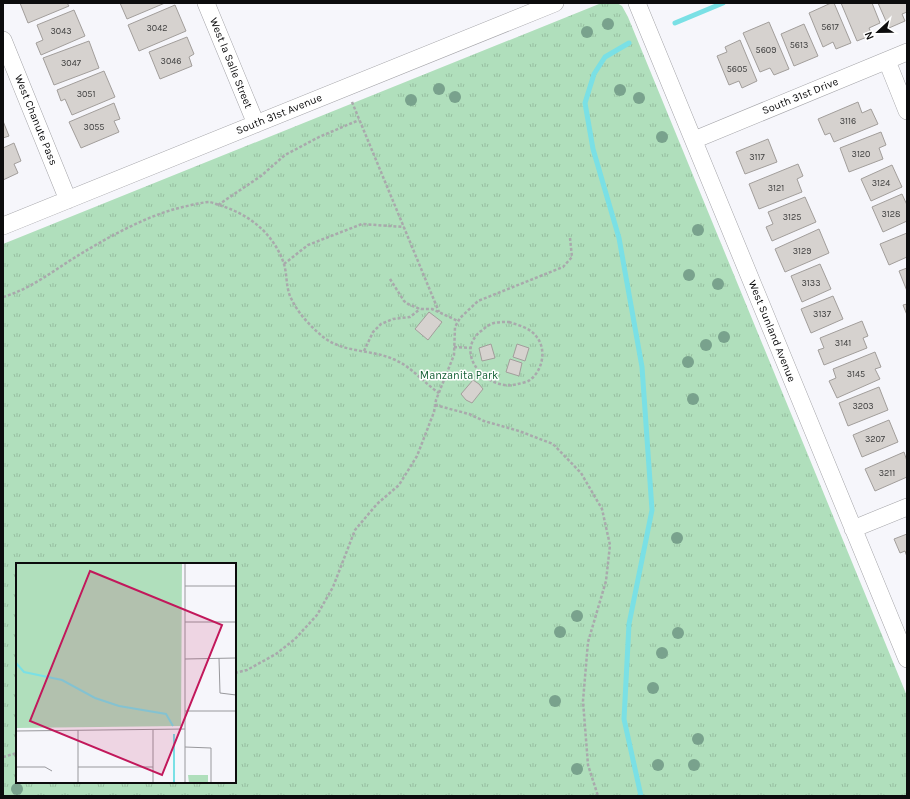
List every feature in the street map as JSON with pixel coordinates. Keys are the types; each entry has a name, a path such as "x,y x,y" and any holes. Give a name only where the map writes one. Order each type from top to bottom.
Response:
{"street":[{"name":"West la Salle Street","path":"206,3 256,124"},
{"name":"South 31st Avenue","path":"3,226 256,124 529,8 555,3"},
{"name":"West Sunland Avenue","path":"637,3 907,659"},
{"name":"West Chanute Pass","path":"3,40 68,200"},
{"name":"South 31st Drive","path":"694,140 907,52"},
{"path":"887,60 907,111"},
{"path":"853,529 907,507"}],"path":[{"path":"218,205 261,176 285,155 319,136 359,120 439,312"},
{"path":"3,297 20,292 48,277 73,258 142,222 174,209 210,202 235,211 253,220 270,238 284,264 290,296 302,317 323,337 348,350 364,351 393,359 439,393"},
{"path":"284,264 308,245 362,224 404,227"},
{"path":"236,673 247,670 276,654 295,640 317,615 333,587 355,530 377,504 399,485 417,456 454,355 455,327 458,321 478,301 563,268 572,257 570,238"},
{"path":"390,279 404,301 420,310"},
{"path":"364,351 373,332 381,324 393,319 410,317 420,310 432,309 458,321"},
{"path":"509,322 525,328 536,336 543,353 540,369 530,380 505,386 479,373 471,354 471,348 477,334 487,326 494,323 509,322"},
{"path":"454,348 471,348"},
{"path":"435,405 469,414 484,421 519,431 554,444 580,473 602,509 610,545 606,581 588,642 583,700 588,765 598,796"},
{"path":"3,757 16,753"}],"green space":[{"name":"Manzanita Park","path":"617,3 622,6 628,17 907,696 907,796 3,796 3,244 599,4"}],"building":[{"path":"20,3 67,3 69,6 28,23"},
{"path":"120,3 165,3 127,19"},
{"path":"834,3 851,43 836,49 833,42 823,47 809,13"},
{"path":"841,3 872,3 880,23 869,28 872,35 857,41"},
{"path":"878,3 907,3 907,12 902,14 905,21 889,28"},
{"path":"175,5 186,31 139,51 128,25"},
{"path":"74,10 85,36 41,55 36,43 43,40 37,25"},
{"path":"769,22 789,69 774,75 770,68 760,72 743,33"},
{"path":"804,24 818,56 794,66 781,34"},
{"path":"187,37 194,54 189,57 192,66 160,79 149,52"},
{"path":"740,40 757,81 742,88 739,81 729,85 717,56 727,52 725,47"},
{"path":"89,41 99,68 54,85 43,58"},
{"path":"104,71 115,97 72,115 65,99 61,101 57,90"},
{"path":"858,102 862,113 871,109 878,124 834,142 830,133 825,135 818,119"},
{"path":"114,103 120,119 114,121 119,132 81,148 69,122"},
{"path":"3,121 9,136 3,138"},
{"path":"881,132 886,145 879,148 883,159 849,172 840,148"},
{"path":"768,139 777,162 745,174 736,152"},
{"path":"14,143 21,161 14,164 18,173 3,180 3,148"},
{"path":"798,164 803,176 797,179 802,192 759,209 749,184"},
{"path":"892,165 902,187 871,201 861,179"},
{"path":"902,194 907,205 907,221 883,232 872,207"},
{"path":"805,197 816,222 772,241 766,227 773,224 768,212"},
{"path":"819,229 829,253 785,272 775,249"},
{"path":"907,233 907,257 889,265 880,244"},
{"path":"820,264 831,289 802,302 791,276"},
{"path":"907,268 907,291 899,271"},
{"path":"833,296 843,319 811,333 801,309"},
{"path":"907,304 907,315 903,305"},
{"path":"429,312 442,322 428,340 415,329"},
{"path":"862,321 868,336 863,338 867,348 824,365 818,350 824,348 820,338"},
{"path":"491,344 495,358 482,361 479,348"},
{"path":"517,344 529,348 525,361 513,357"},
{"path":"875,352 881,367 875,369 880,379 837,398 829,381 836,378 833,369"},
{"path":"510,359 522,363 519,376 506,372"},
{"path":"473,380 483,389 472,403 466,400 461,394"},
{"path":"879,387 888,410 848,426 839,403"},
{"path":"889,420 898,442 862,457 853,435"},
{"path":"904,452 907,461 907,477 875,491 865,469"},
{"path":"907,534 907,557 905,551 900,553 894,539"}],"waterway":[{"path":"675,23 723,3"},
{"path":"629,43 605,57 594,74 585,103 593,149 619,238 642,367 652,510 629,624 624,719 641,796"}]}
